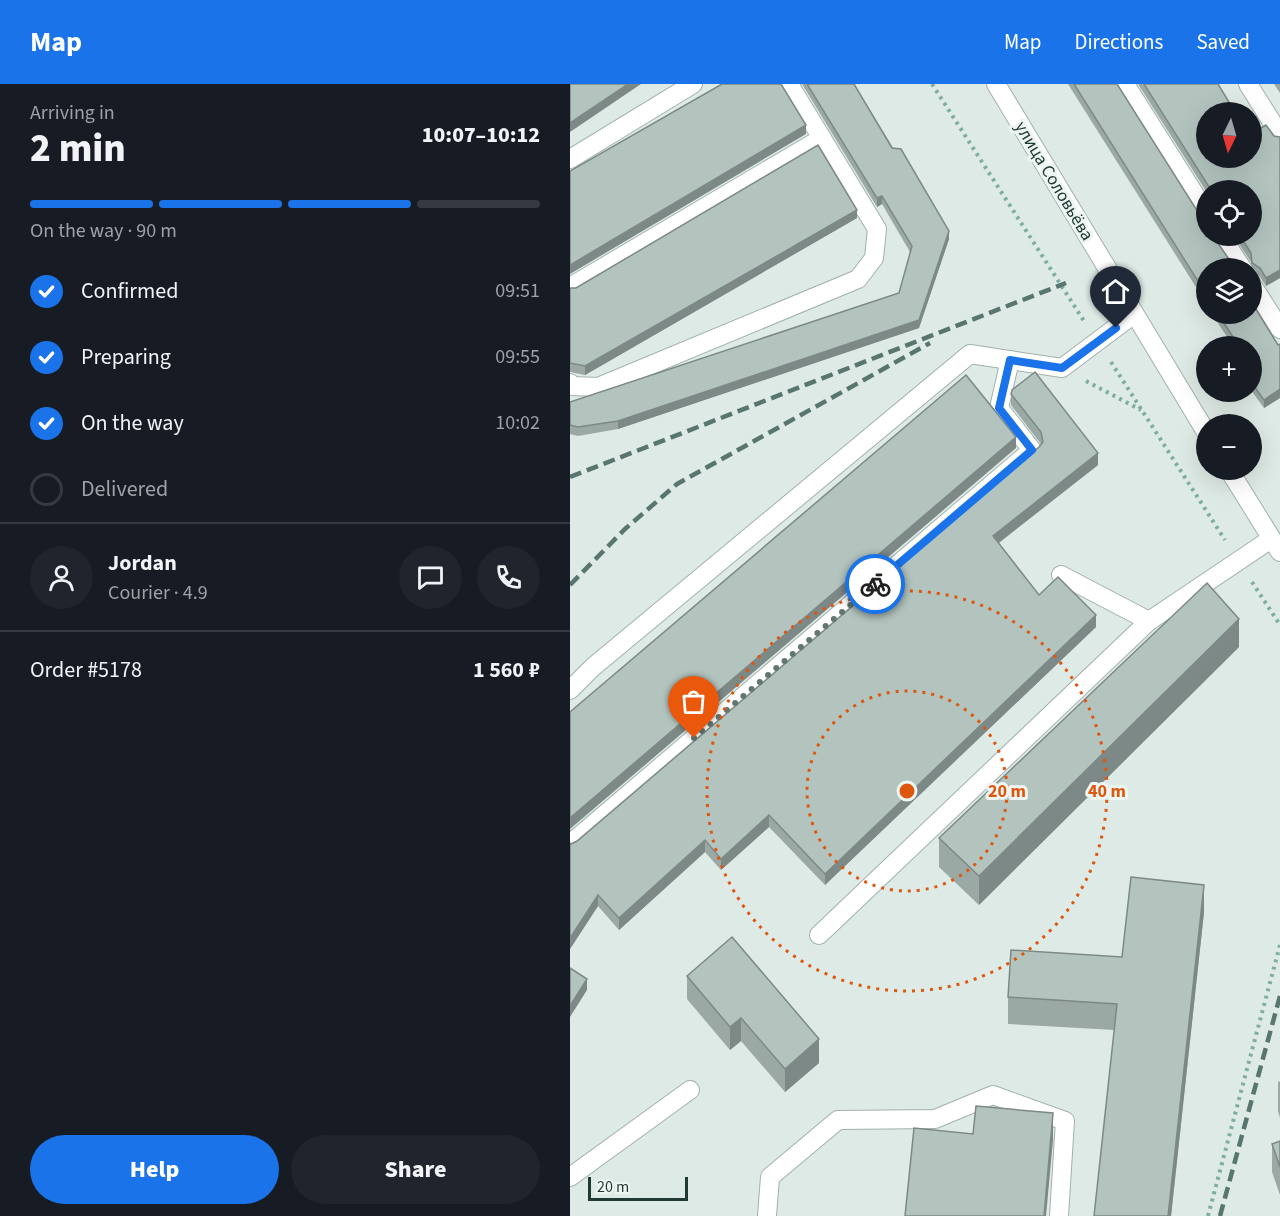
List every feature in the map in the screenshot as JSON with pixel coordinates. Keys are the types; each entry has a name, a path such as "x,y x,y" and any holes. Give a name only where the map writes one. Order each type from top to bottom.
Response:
{"street":[{"path":"570,159 693,84"},
{"path":"570,383 572,386 598,387 858,279 874,258 877,229 789,84"},
{"name":"улица Соловьёва","path":"996,84 1196,416"},
{"path":"1125,84 1196,196"},
{"path":"1248,84 1280,135"},
{"path":"570,287 822,138"},
{"path":"1262,300 1280,329"},
{"path":"570,690 593,667 970,354 1062,368 1134,314"},
{"path":"570,844 1032,450 999,408 1010,360"},
{"path":"819,935 1149,621 1276,546 1235,480"},
{"path":"1061,575 1149,621"},
{"path":"570,1177 690,1090"},
{"path":"767,1216 770,1178 838,1120 935,1119 993,1095 1065,1120 1059,1216"}],"path":[{"path":"1062,368 1142,411"},
{"path":"1208,1216 1280,945"}],"building":[{"path":"570,84 628,84 570,123"},
{"path":"722,84 781,84 806,125 570,265 570,171"},
{"path":"807,84 854,84 892,148 901,149 949,231 919,320 618,421 578,427 570,425 570,402 899,293 912,246 882,196 877,198"},
{"path":"1074,84 1117,84 1196,209 1196,246 1220,246 1228,258 1196,258 1196,278"},
{"path":"1144,84 1218,84 1229,102 1196,102 1196,166"},
{"path":"1266,125 1274,136 1280,137 1280,270 1266,278 1262,271 1262,258 1252,258 1246,246 1262,246 1262,180 1205,180 1197,168 1262,168 1262,127"},
{"path":"818,145 857,210 585,366 570,363 570,288 576,288"},
{"path":"1262,319 1278,345 1280,344 1280,389 1264,400 1262,397 1262,336 1232,336 1225,324 1262,324"},
{"path":"1035,372 1098,453 993,536 1039,595 1058,577 1096,615 825,874 769,815 721,859 705,840 619,918 598,895 570,938 570,843 577,841 1039,447 1043,442 1041,432 1011,394 1012,390"},
{"path":"966,375 1016,437 570,818 570,712"},
{"path":"1207,583 1239,619 979,876 939,838"},
{"path":"1131,877 1204,885 1168,1216 1094,1216 1117,1004 1008,997 1011,950 1122,957"},
{"path":"732,937 819,1039 785,1069 741,1018 730,1027 687,976"},
{"path":"570,968 587,979 570,1006"},
{"path":"976,1106 1053,1113 1044,1216 905,1216 914,1128 973,1134"},
{"path":"1280,1141 1280,1167 1272,1144"}],"railway":[{"path":"570,477 1066,283"},
{"path":"570,585 625,529 677,484 930,343"},
{"path":"1220,1216 1280,996"}],"way so far":[{"path":"694,738 875,584"}],"route":[{"path":"875,584 1032,450 999,408 1010,360 1062,368 1116,328"}]}
